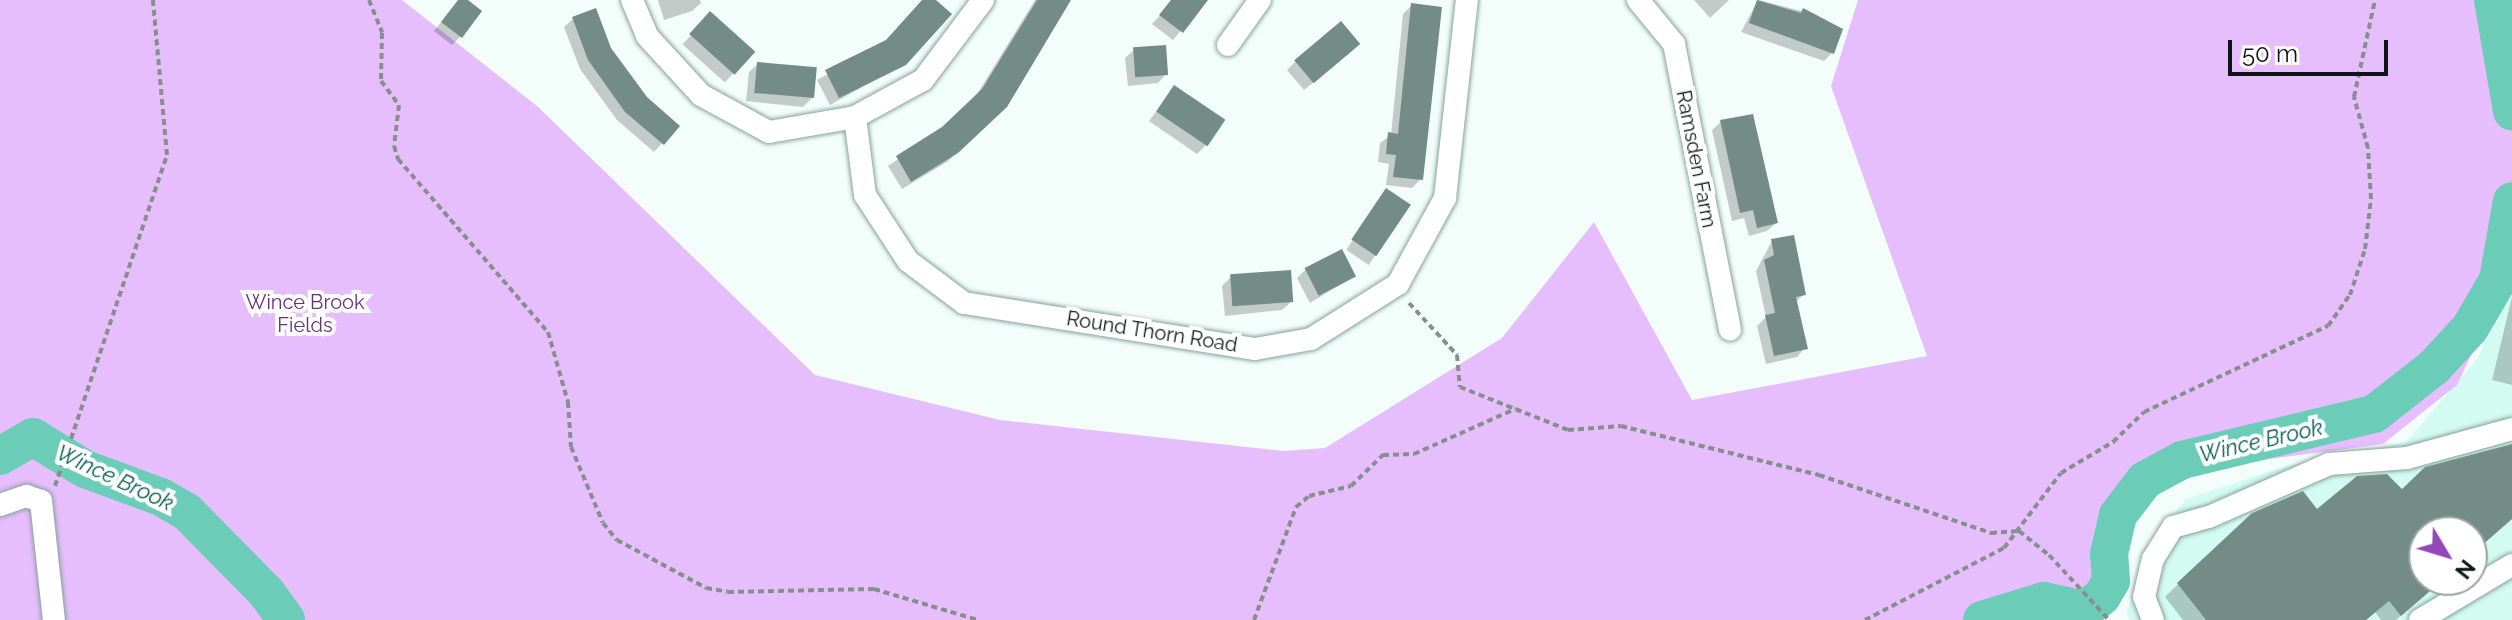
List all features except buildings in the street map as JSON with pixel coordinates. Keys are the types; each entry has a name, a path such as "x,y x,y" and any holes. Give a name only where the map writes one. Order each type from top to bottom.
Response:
{"street":[{"path":"632,0 647,36 701,95 769,132 855,117 923,80 980,1"},
{"path":"1228,45 1260,0"},
{"name":"Round Thorn Road","path":"855,117 865,195 908,261 964,303 1255,349 1311,339 1393,287 1445,198 1467,0"},
{"name":"Ramsden Farm","path":"1638,0 1674,44 1730,330"},
{"path":"2153,620 2144,597 2153,559 2173,527 2209,517 2329,464 2407,458 2512,429"},
{"path":"0,505 26,496 41,501 54,620"},
{"path":"2420,620 2512,565"}],"path":[{"path":"61,469 167,155 153,0"},
{"path":"369,0 382,33 381,81 399,105 394,146 398,159 517,290 548,332 568,402 571,447 603,523 617,540 706,588 728,592 874,589 978,620"},
{"path":"1865,620 2004,548 2061,473 2113,442 2144,412 2328,326 2350,295 2365,249 2371,199 2368,148 2354,97 2375,0"},
{"path":"1393,287 1457,355 1460,387 1568,430 1621,426 1819,475 1991,533 2019,531 2108,617"},
{"path":"1254,620 1296,507 1309,496 1351,486 1383,455 1414,454 1515,409"}],"shaded area":[{"path":"2512,279 2512,620 2130,620 2127,614 2144,549 2186,499 2286,466 2406,442 2478,358"}],"green space":[{"name":"Wince Brook Fields","path":"0,0 402,0 537,106 815,375 1000,420 1284,451 1325,448 1502,338 1594,222 1692,400 1927,356 1831,86 1858,0 2512,0 2512,270 2457,385 2383,444 2208,467 2144,491 2118,552 2114,600 2084,620 2025,613 2011,620 0,620"}],"waterway":[{"name":"Wince Brook","path":"2493,0 2512,111"},
{"name":"Wince Brook","path":"1982,620 2044,601 2085,610 2102,596 2111,581 2109,554 2118,515 2145,480 2182,460 2374,414 2434,367 2470,328 2498,280 2512,201"},
{"name":"Wince Brook","path":"0,456 33,437 85,469 161,497 187,512 266,592 286,620"}]}
